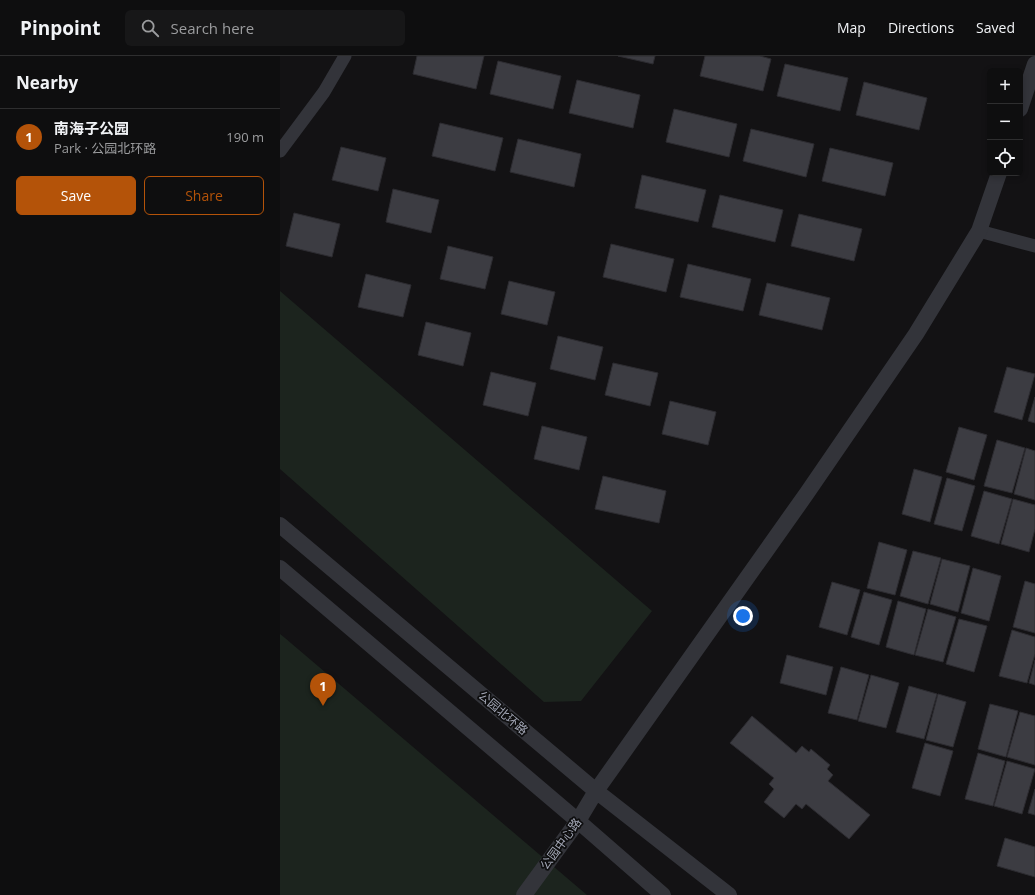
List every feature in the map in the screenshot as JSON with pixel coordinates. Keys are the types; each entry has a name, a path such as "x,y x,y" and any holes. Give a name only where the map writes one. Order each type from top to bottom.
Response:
{"street":[{"path":"280,151 324,92 345,56"},
{"path":"1022,104 1035,64"},
{"name":"公园中心路","path":"524,895 578,821 596,791 807,493 916,334 979,231 997,176"},
{"path":"979,231 1035,246"},
{"name":"公园北环路","path":"280,525 596,791 729,895"},
{"path":"280,568 663,895"}],"shaded area":[{"path":"280,291 652,611 581,701 544,702 280,469"},
{"path":"280,634 285,638 587,895 280,895"}],"building":[{"path":"417,56 484,56 476,89 413,74"},
{"path":"618,56 655,56 653,64"},
{"path":"705,56 760,56 771,59 763,91 700,76"},
{"path":"498,61 561,76 553,109 490,94"},
{"path":"785,64 848,78 840,111 777,96"},
{"path":"577,80 640,95 633,128 569,113"},
{"path":"864,82 927,98 919,130 856,115"},
{"path":"674,109 737,124 729,157 666,142"},
{"path":"440,123 503,138 495,171 432,156"},
{"path":"751,129 814,144 806,177 743,161"},
{"path":"518,139 581,154 574,187 510,172"},
{"path":"341,147 386,158 378,191 332,180"},
{"path":"830,148 893,163 885,196 822,181"},
{"path":"642,175 706,190 698,222 635,208"},
{"path":"393,189 439,200 431,233 386,222"},
{"path":"720,195 783,210 775,242 712,227"},
{"path":"294,213 340,224 332,257 286,246"},
{"path":"799,214 862,229 854,261 791,246"},
{"path":"611,244 674,259 666,292 603,277"},
{"path":"448,246 493,257 485,289 440,279"},
{"path":"688,264 751,279 743,311 680,297"},
{"path":"366,274 411,285 403,317 358,307"},
{"path":"509,281 555,292 547,325 501,314"},
{"path":"767,283 830,298 822,330 759,315"},
{"path":"426,322 471,333 463,366 418,355"},
{"path":"558,336 603,347 595,380 550,369"},
{"path":"613,363 658,373 650,406 605,395"},
{"path":"1007,367 1035,374 1022,420 994,412"},
{"path":"491,372 536,383 528,416 483,405"},
{"path":"1035,397 1035,423 1028,421"},
{"path":"670,401 716,412 708,445 662,434"},
{"path":"542,426 587,437 579,470 534,459"},
{"path":"959,427 987,435 974,480 946,472"},
{"path":"997,440 1025,448 1012,493 984,486"},
{"path":"1026,448 1035,451 1035,500 1014,494"},
{"path":"914,469 942,477 930,522 902,514"},
{"path":"603,476 666,491 659,523 595,509"},
{"path":"947,478 975,486 962,531 934,524"},
{"path":"984,491 1012,499 999,544 971,536"},
{"path":"1013,499 1035,505 1035,529 1029,552 1001,544"},
{"path":"879,542 907,550 895,595 867,588"},
{"path":"913,551 941,558 928,604 900,596"},
{"path":"942,559 970,566 958,612 930,604"},
{"path":"973,568 1001,576 989,621 961,613"},
{"path":"1025,581 1035,584 1035,633 1013,627"},
{"path":"832,582 860,590 847,635 819,627"},
{"path":"864,592 892,600 879,645 851,637"},
{"path":"898,601 926,609 914,655 886,647"},
{"path":"928,609 956,617 943,662 915,655"},
{"path":"959,619 987,626 974,672 946,664"},
{"path":"1012,630 1035,637 1035,654 1027,683 999,676"},
{"path":"787,655 833,667 826,695 780,683"},
{"path":"1035,660 1035,685 1029,683"},
{"path":"841,667 869,675 857,720 828,713"},
{"path":"871,675 899,683 886,728 858,721"},
{"path":"909,686 937,694 924,739 896,732"},
{"path":"938,694 966,702 953,747 926,740"},
{"path":"990,704 1018,711 1006,757 978,749"},
{"path":"1020,712 1035,716 1035,765 1007,757"},
{"path":"752,716 796,753 802,746 809,752 811,749 830,765 827,769 833,775 828,781 870,815 849,839 806,804 802,809 796,804 784,818 764,802 774,789 769,784 774,778 730,743"},
{"path":"925,743 953,751 940,796 912,788"},
{"path":"978,753 1005,761 993,806 965,799"},
{"path":"1007,761 1035,769 1022,814 994,806"},
{"path":"1035,789 1035,815 1028,813"},
{"path":"1005,838 1035,847 1035,877 997,866"}],"place":[{"name":"南海子公园","path":"323,706"}]}
